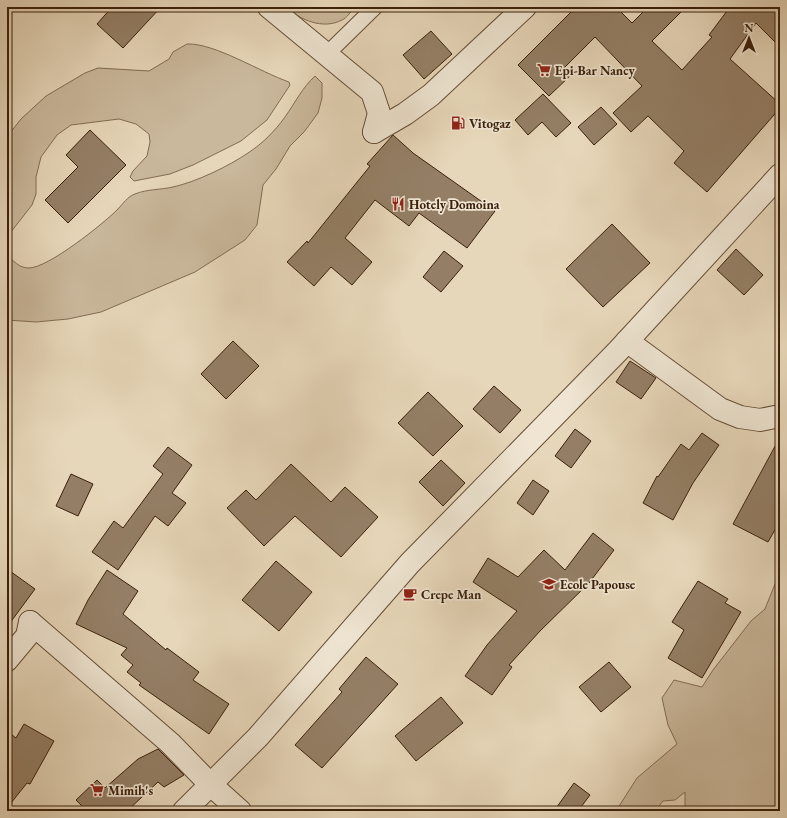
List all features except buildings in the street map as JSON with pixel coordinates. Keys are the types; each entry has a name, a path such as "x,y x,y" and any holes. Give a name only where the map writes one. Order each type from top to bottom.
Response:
{"street":[{"path":"270,7 372,92 379,113 374,132 405,114 431,96 525,7"},
{"path":"184,811 258,736 410,564 627,341 780,175"},
{"path":"627,341 720,409 740,417 760,420 780,416"},
{"path":"7,660 27,636 30,622 170,743 210,784 240,811"}],"lane":[{"path":"327,54 375,7"}],"shaded area":[{"path":"286,7 355,7 344,19 335,23 320,24 298,16"},
{"path":"187,44 211,48 224,53 289,82 290,85 267,120 241,141 193,165 170,174 134,181 130,177 133,171 147,156 150,142 149,134 136,124 119,119 71,125 57,135 41,157 36,177 36,194 32,205 7,237 7,144 10,133 21,119 46,96 85,73 98,68 149,71 169,59 173,52"},
{"path":"315,76 322,83 322,98 318,113 304,132 290,146 276,169 263,185 257,225 245,240 195,272 101,312 68,319 36,322 7,320 7,254 14,262 22,267 29,268 38,266 62,253 88,235 110,217 132,195 144,191 182,185 232,163 253,149 273,132"},
{"path":"780,547 780,811 692,811 685,806 685,792 675,800 663,801 655,811 616,811 637,778 677,744 668,725 662,698 674,680 702,687 713,670 751,621 765,609 779,574"}],"place":[{"name":"Epi-Bar Nancy","path":"544,70"},
{"name":"Vitogaz","path":"458,123"},
{"name":"Hotely Domoina","path":"398,204"},
{"name":"Ecole Papouse","path":"549,584"},
{"name":"Crepe Man","path":"410,594"},
{"name":"Mimih's","path":"97,790"}]}
